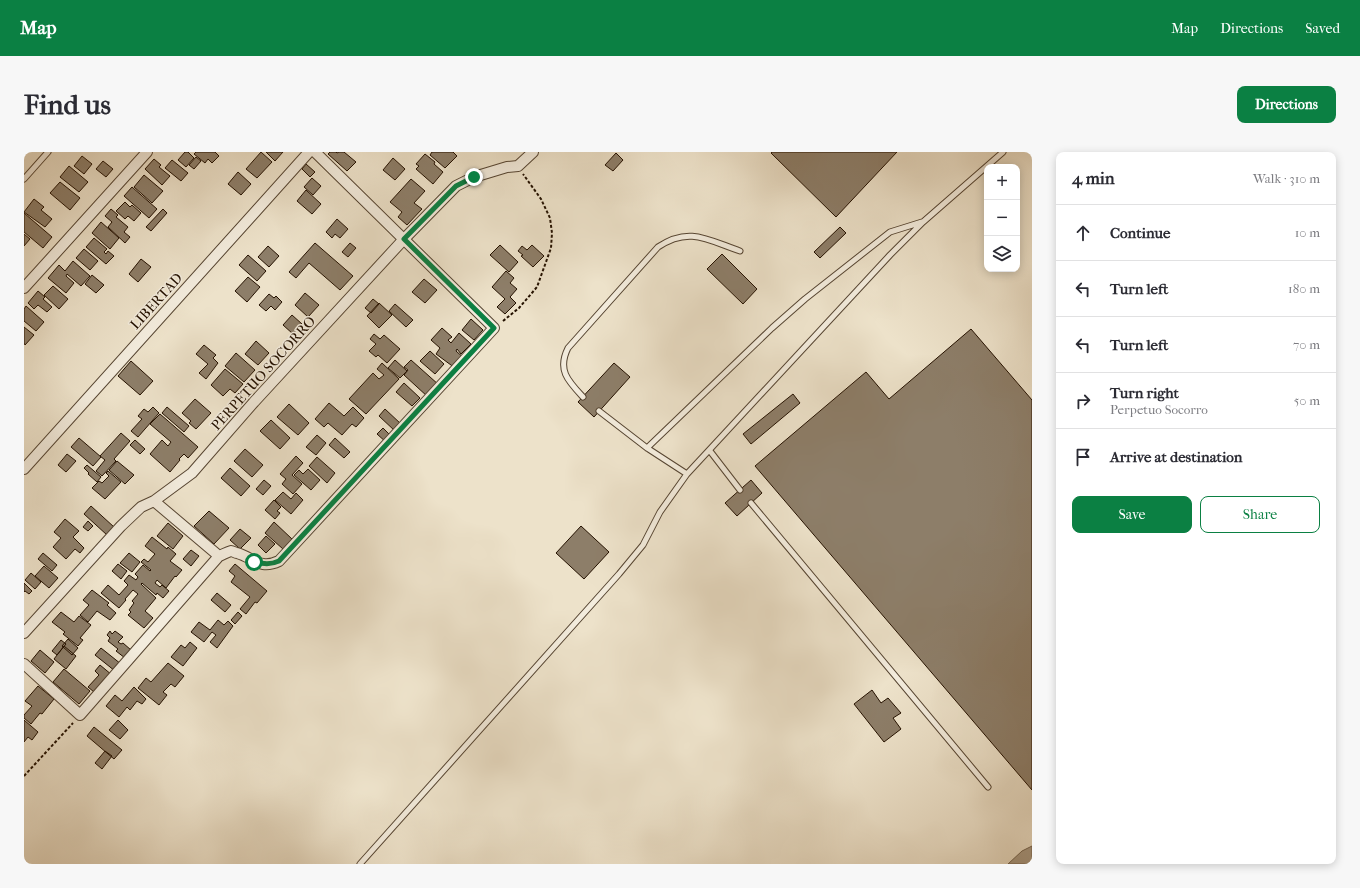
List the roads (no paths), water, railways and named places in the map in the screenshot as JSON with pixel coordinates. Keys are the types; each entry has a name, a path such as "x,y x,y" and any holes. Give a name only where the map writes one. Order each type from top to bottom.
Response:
{"street":[{"path":"24,288 147,152"},
{"name":"LIBERTAD","path":"24,469 309,152"},
{"path":"24,664 80,716 219,556 231,551 241,554 254,562 272,564 279,561 494,328 315,152"},
{"name":"PERPETUO SOCORRO","path":"24,633 141,507 154,501 192,473 260,396 404,239 456,186 474,177 507,167 518,166 533,152"},
{"path":"154,501 219,556"}],"lane":[{"path":"24,179 48,152"},
{"path":"360,864 619,574 643,545 660,512 688,474 890,255 923,222 1003,152"},
{"path":"647,448 772,328 805,299 890,232 923,222"},
{"path":"583,397 568,381 564,373 563,363 565,354 568,348 658,247 669,239 684,236 697,236 740,251"},
{"path":"598,411 647,448 688,474"},
{"path":"710,451 740,490"},
{"path":"751,503 988,788"}]}
